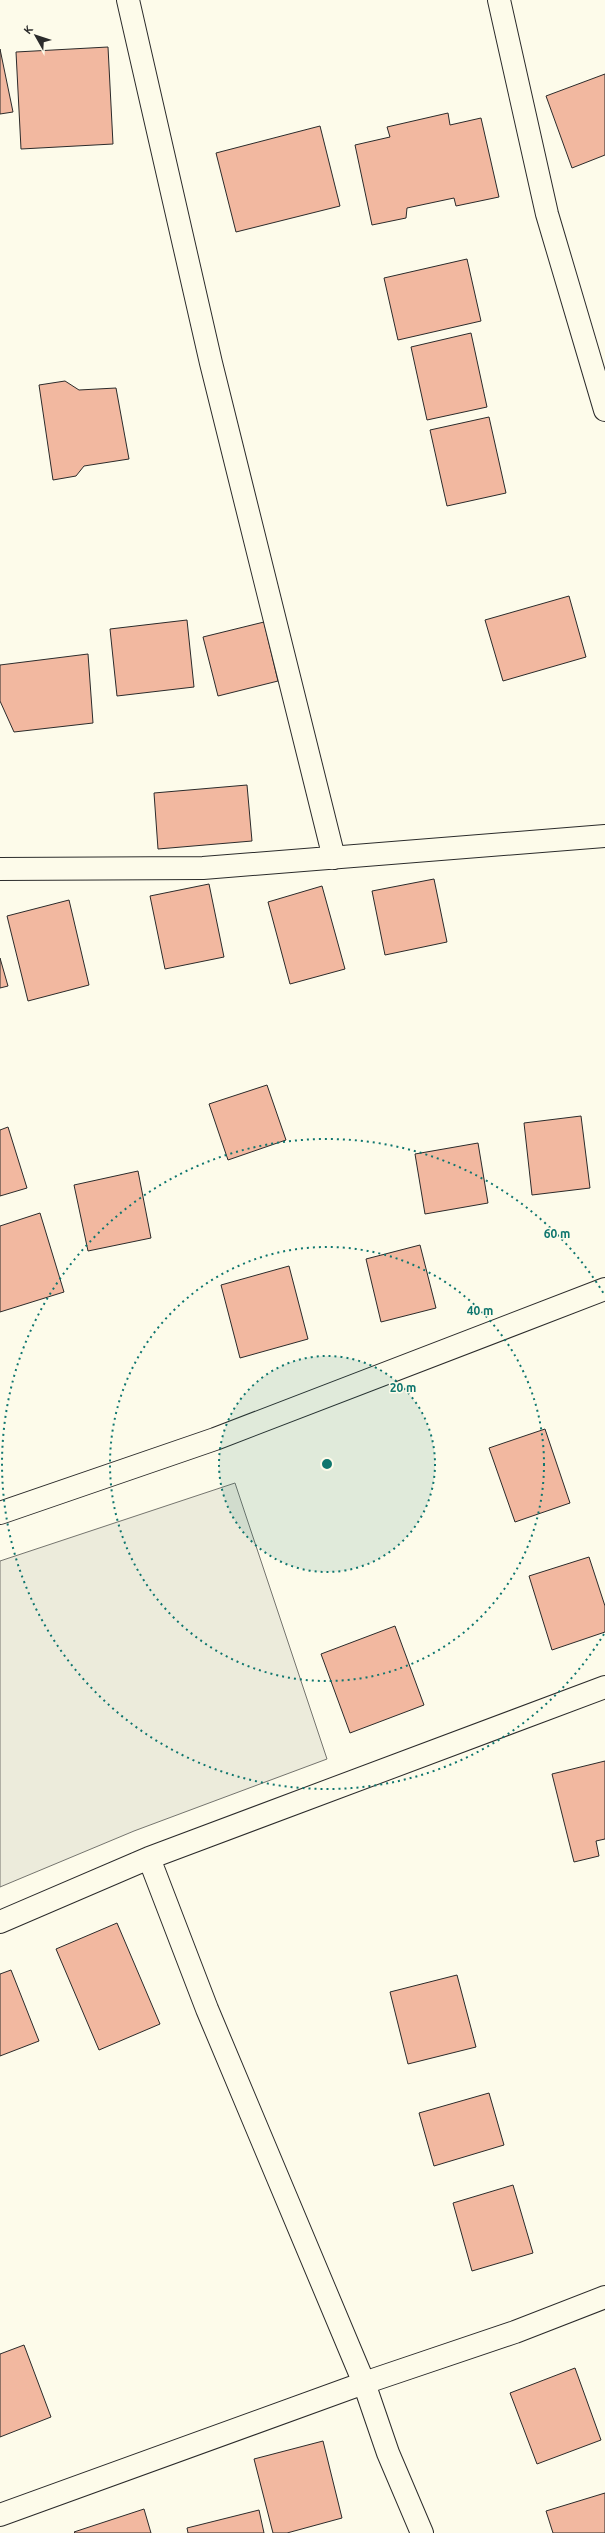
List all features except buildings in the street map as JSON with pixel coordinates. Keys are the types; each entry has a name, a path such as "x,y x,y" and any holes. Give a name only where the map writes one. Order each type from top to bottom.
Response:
{"street":[{"path":"128,0 212,363 334,858"},
{"path":"499,0 547,214 605,410"},
{"path":"0,869 203,868 605,836"},
{"path":"0,1513 215,1439 605,1290"},
{"path":"0,1922 149,1858 605,1687"},
{"path":"149,1858 207,2009 364,2383 388,2453 422,2533"},
{"path":"0,2515 364,2383 515,2332 605,2297"}],"shaded area":[{"path":"235,1483 327,1759 134,1831 0,1887 0,1561"}]}
